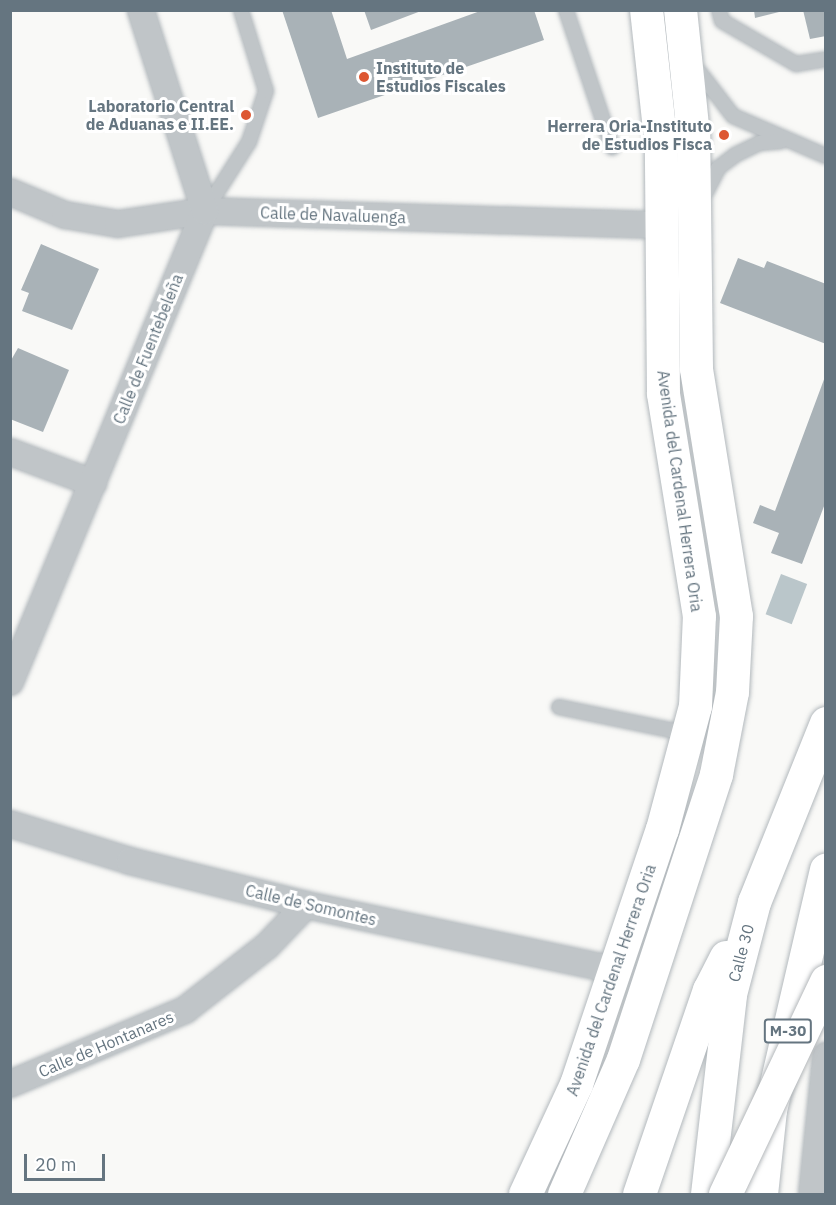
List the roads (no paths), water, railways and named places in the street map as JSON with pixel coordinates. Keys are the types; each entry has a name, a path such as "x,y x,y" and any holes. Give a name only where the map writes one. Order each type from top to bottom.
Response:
{"main road":[{"name":"Avenida del Cardenal Herrera Oria","path":"525,1194 576,1084 691,735 699,616 663,393 662,147 646,10"},
{"name":"Avenida del Cardenal Herrera Oria","path":"564,1194 623,1059 716,774 732,692 734,593 696,368 696,221 680,10"},
{"name":"Calle 30","path":"707,1194 730,994 754,903 825,723"},
{"name":"M-30","path":"761,1194 770,1110 825,868"},
{"path":"639,1194 709,990 754,903"},
{"path":"725,1194 825,981"}],"street":[{"path":"141,10 205,212"},
{"name":"Calle de Navaluenga","path":"10,192 65,215 118,224 205,212 662,225"},
{"name":"Calle de Fuentebeleña","path":"10,682 205,212"},
{"path":"10,452 93,483"},
{"name":"Calle de Somontes","path":"10,824 306,905 615,970"},
{"name":"Calle de Hontanares","path":"10,1084 185,1010 267,946 306,905"},
{"path":"812,1194 825,1056"}],"lane":[{"path":"205,212 249,142 266,91 241,10"},
{"path":"566,10 612,147"},
{"path":"719,10 722,21 796,64 825,59"},
{"path":"684,45 698,73 734,116 786,141 825,156"},
{"path":"696,221 718,168 760,143 786,141"},
{"path":"559,707 691,735"}],"place":[{"name":"Instituto de Estudios Fiscales","path":"364,77"},
{"name":"Laboratorio Central de Aduanas e II.EE.","path":"246,115"},
{"name":"Herrera Oria-Instituto de Estudios Fisca","path":"724,135"}]}
